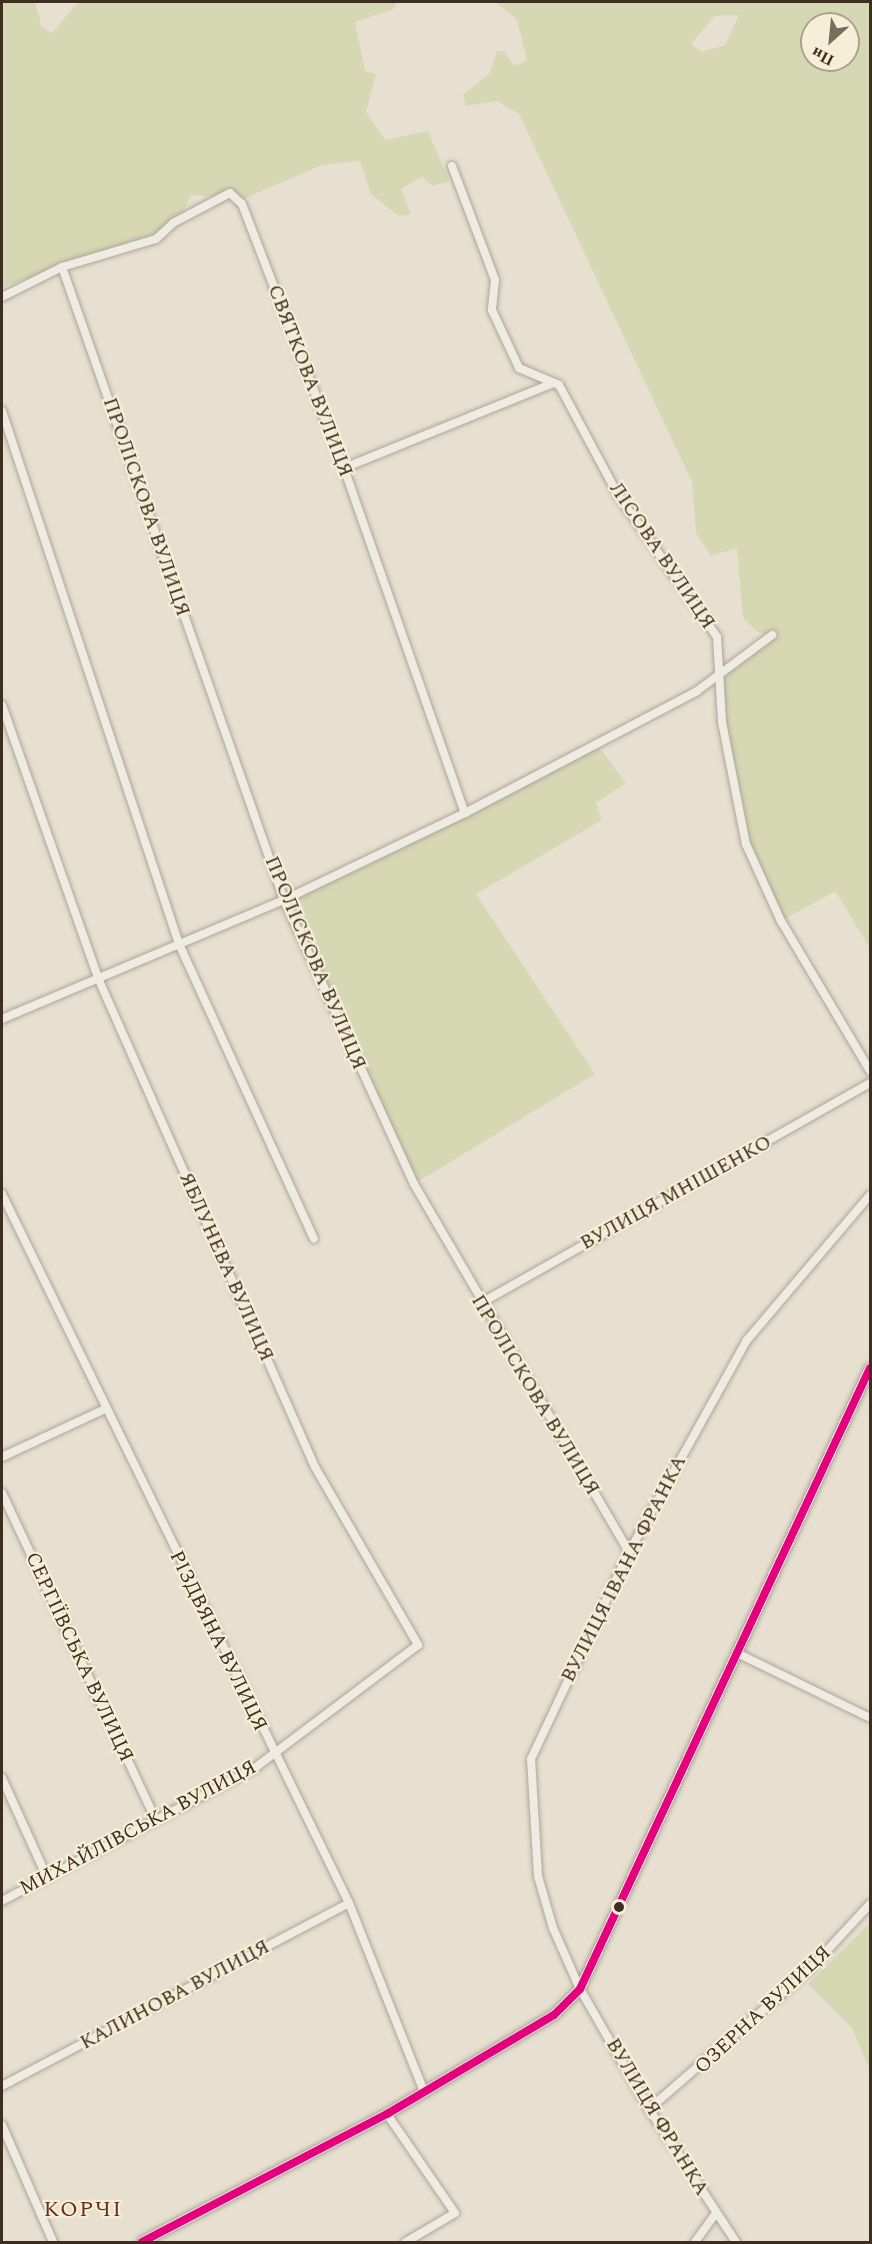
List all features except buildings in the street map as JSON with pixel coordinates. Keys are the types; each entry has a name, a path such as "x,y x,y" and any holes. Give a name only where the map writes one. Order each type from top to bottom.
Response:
{"main road":[{"path":"142,2242 387,2114 554,2015 580,1989 739,1654 870,1368"}],"street":[{"path":"452,166 495,280 492,310 519,368 553,382"},
{"name":"СВЯТКОВА ВУЛИЦЯ","path":"2,297 62,267 156,239 182,218 230,193 242,204 344,468 465,813"},
{"name":"ПРОЛІСКОВА ВУЛИЦЯ","path":"62,267 284,900 414,1184 481,1303 628,1552"},
{"path":"344,468 553,382"},
{"name":"ЛІСОВА ВУЛИЦЯ","path":"553,382 618,495 717,637 717,677 746,844 780,921 870,1071"},
{"path":"2,411 179,944 314,1239"},
{"path":"2,1019 284,900 465,813 717,677 772,635"},
{"name":"ЯБЛУНЕВА ВУЛИЦЯ","path":"2,705 98,978 315,1467 418,1639 413,1649 272,1752"},
{"name":"ВУЛИЦЯ МНІШЕНКО","path":"481,1303 870,1083"},
{"name":"РІЗДВЯНА ВУЛИЦЯ","path":"2,1194 272,1752 349,1904 424,2091"},
{"name":"ВУЛИЦЯ ІВАНА ФРАНКА","path":"580,1989 543,1901 531,1759 628,1552 747,1341 870,1195"},
{"path":"2,1457 105,1409"},
{"name":"СЕРГІЇВСЬКА ВУЛИЦЯ","path":"2,1493 156,1820"},
{"path":"739,1654 870,1718"},
{"name":"МИХАЙЛІВСЬКА ВУЛИЦЯ","path":"2,1901 255,1768 272,1752"},
{"path":"2,1778 47,1877"},
{"name":"КАЛИНОВА ВУЛИЦЯ","path":"2,2086 349,1904"},
{"name":"ОЗЕРНА ВУЛИЦЯ","path":"649,2109 800,1978 870,1904"},
{"name":"ВУЛИЦЯ ФРАНКА","path":"580,1989 649,2109 715,2214 736,2242"},
{"path":"387,2114 455,2213 406,2242"},
{"path":"2,2125 52,2242"},
{"path":"695,2242 715,2214"}],"green space":[{"path":"2,2 35,2 42,27 52,33 78,2 396,2 394,9 355,22 365,71 376,74 366,112 385,140 428,131 449,181 433,186 422,177 401,189 411,214 399,216 371,194 360,161 322,165 243,199 191,195 177,226 2,287"},
{"path":"496,2 870,2 870,948 835,891 781,921 746,845 717,677 771,635 758,632 743,618 737,548 711,556 696,533 692,482 519,114 497,101 466,106 463,95 490,73 497,51 504,51 514,66 527,60 517,20","holes":["739,15 725,45 702,52 691,44 715,16"]},
{"path":"598,746 626,783 596,803 602,820 476,894 595,1074 414,1184 284,900"},
{"path":"870,1923 870,2070 852,2028 808,1984"}],"transit line":[{"path":"142,2242 387,2114 554,2015 580,1989 870,1368"}],"district":[{"name":"КОРЧІ","path":"83,2210"}]}
